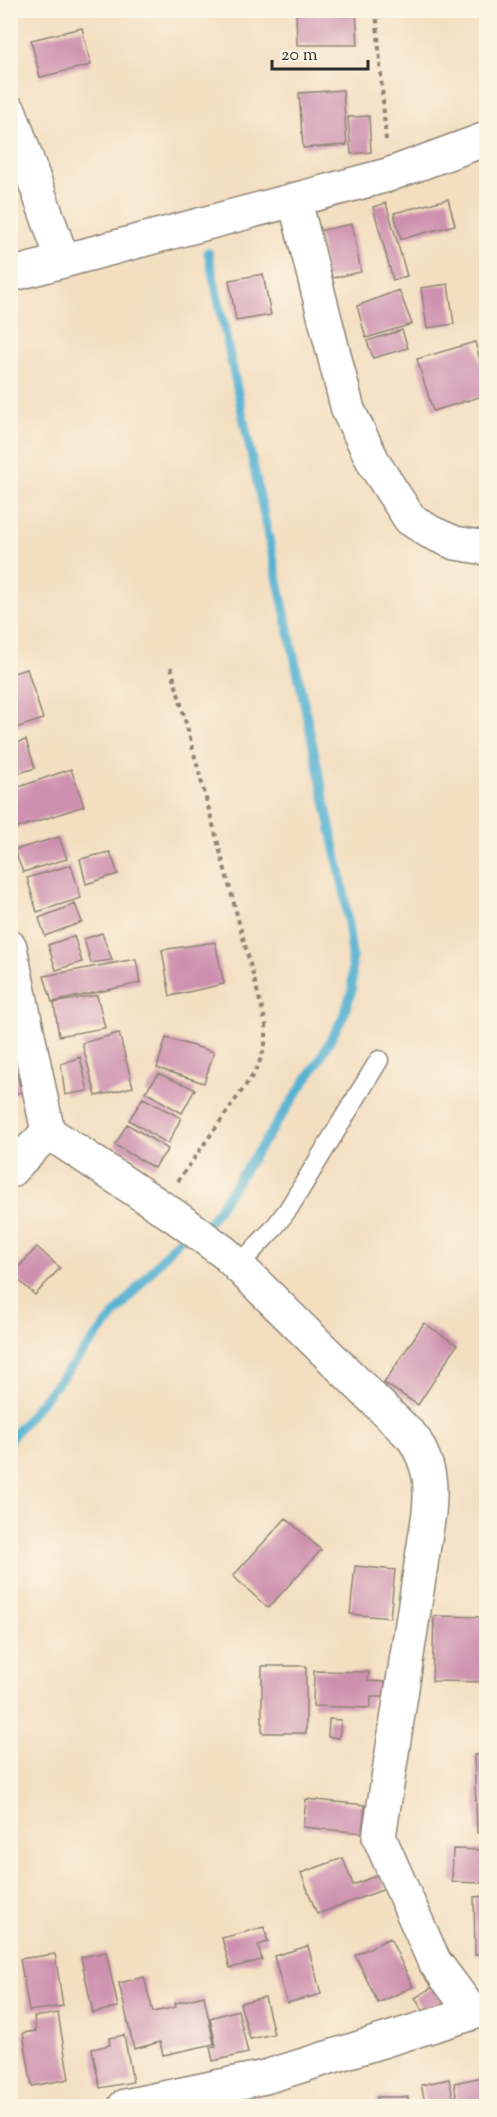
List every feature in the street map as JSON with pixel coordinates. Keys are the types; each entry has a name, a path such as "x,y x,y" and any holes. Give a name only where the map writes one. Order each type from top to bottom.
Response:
{"street":[{"path":"10,112 63,261"},
{"path":"10,275 388,175 486,138"},
{"path":"295,201 348,410 375,465 410,519 430,532 455,543 486,548"},
{"path":"10,947 48,1132 168,1212 231,1260 414,1440 425,1458 431,1492 379,1837 434,1961 479,2011 265,2077 125,2106"},
{"path":"10,1171 48,1132"}],"lane":[{"path":"231,1260 273,1228 289,1208 379,1060"}],"path":[{"path":"376,10 388,175"},
{"path":"168,1212 253,1075 263,1057 267,1041 266,1024 171,667"}],"building":[{"path":"296,10 356,10 358,45 297,45"},
{"path":"82,28 91,65 40,77 31,40"},
{"path":"343,90 347,145 303,148 299,93"},
{"path":"369,116 371,152 351,154 348,117"},
{"path":"448,199 455,225 401,239 394,213"},
{"path":"386,203 407,276 393,280 373,207"},
{"path":"352,224 361,272 327,279 318,231"},
{"path":"263,274 271,315 236,321 229,280"},
{"path":"448,284 454,324 427,328 421,288"},
{"path":"399,290 412,324 366,338 357,306"},
{"path":"402,330 408,348 373,358 367,341"},
{"path":"475,342 486,381 486,395 433,411 417,359"},
{"path":"27,669 43,719 10,730 10,674"},
{"path":"26,740 35,768 13,775 10,769 10,745"},
{"path":"71,769 84,806 17,828 10,810 10,790"},
{"path":"59,837 67,859 23,872 14,850"},
{"path":"110,852 118,874 86,884 80,859"},
{"path":"71,865 81,898 37,912 27,878"},
{"path":"75,904 82,922 45,936 39,918"},
{"path":"102,933 112,960 91,963 84,939"},
{"path":"74,936 82,962 56,970 48,945"},
{"path":"215,942 224,984 170,996 162,950"},
{"path":"136,959 140,983 52,1002 44,976"},
{"path":"97,995 105,1028 59,1036 54,1003"},
{"path":"119,1033 133,1087 96,1096 82,1043"},
{"path":"166,1038 214,1052 204,1083 157,1068"},
{"path":"10,1053 22,1092 10,1095"},
{"path":"80,1057 88,1091 65,1095 61,1064"},
{"path":"159,1074 195,1089 182,1113 145,1092"},
{"path":"143,1098 181,1118 168,1144 129,1120"},
{"path":"127,1124 168,1149 154,1168 115,1145"},
{"path":"37,1247 60,1268 35,1295 12,1274"},
{"path":"424,1323 457,1345 418,1405 384,1383"},
{"path":"286,1518 321,1550 268,1608 233,1576"},
{"path":"355,1566 395,1570 390,1618 350,1614"},
{"path":"434,1616 486,1617 486,1682 432,1681"},
{"path":"262,1666 306,1666 306,1733 262,1733"},
{"path":"314,1671 369,1672 368,1681 385,1682 385,1697 371,1697 370,1708 313,1706"},
{"path":"329,1719 341,1720 339,1738 328,1737"},
{"path":"486,1754 486,1832 477,1833 474,1755"},
{"path":"306,1799 365,1805 362,1833 303,1827"},
{"path":"453,1849 486,1850 486,1883 452,1882"},
{"path":"343,1858 353,1885 380,1874 385,1889 317,1914 301,1873"},
{"path":"486,1896 486,1954 475,1955 474,1897"},
{"path":"264,1927 268,1942 258,1945 262,1960 230,1968 222,1938"},
{"path":"390,1938 413,1987 378,2003 355,1955"},
{"path":"308,1946 321,1994 287,2003 274,1956"},
{"path":"106,1952 118,2007 93,2013 81,1957"},
{"path":"55,1954 63,2006 29,2011 20,1959"},
{"path":"144,1977 153,2012 176,2007 175,2003 204,1996 214,2044 163,2055 160,2042 134,2049 119,1983"},
{"path":"434,1986 448,2008 428,2019 415,1998"},
{"path":"265,1997 274,2034 250,2039 240,2003"},
{"path":"238,2010 248,2053 213,2061 210,2047 216,2046 210,2018"},
{"path":"58,2013 69,2079 32,2086 23,2033 36,2031 34,2017"},
{"path":"10,2019 13,2019 17,2080 10,2080"},
{"path":"124,2035 133,2082 100,2088 92,2049 110,2045 109,2038"},
{"path":"483,2077 486,2106 458,2106 454,2083"},
{"path":"449,2079 455,2106 426,2106 421,2085"},
{"path":"377,2097 408,2097 408,2106 377,2106"}],"waterway":[{"path":"200,1227 210,1221 317,1064 343,1017 352,990 352,955 344,891 208,252"},
{"path":"10,1439 175,1243 189,1234"}]}
